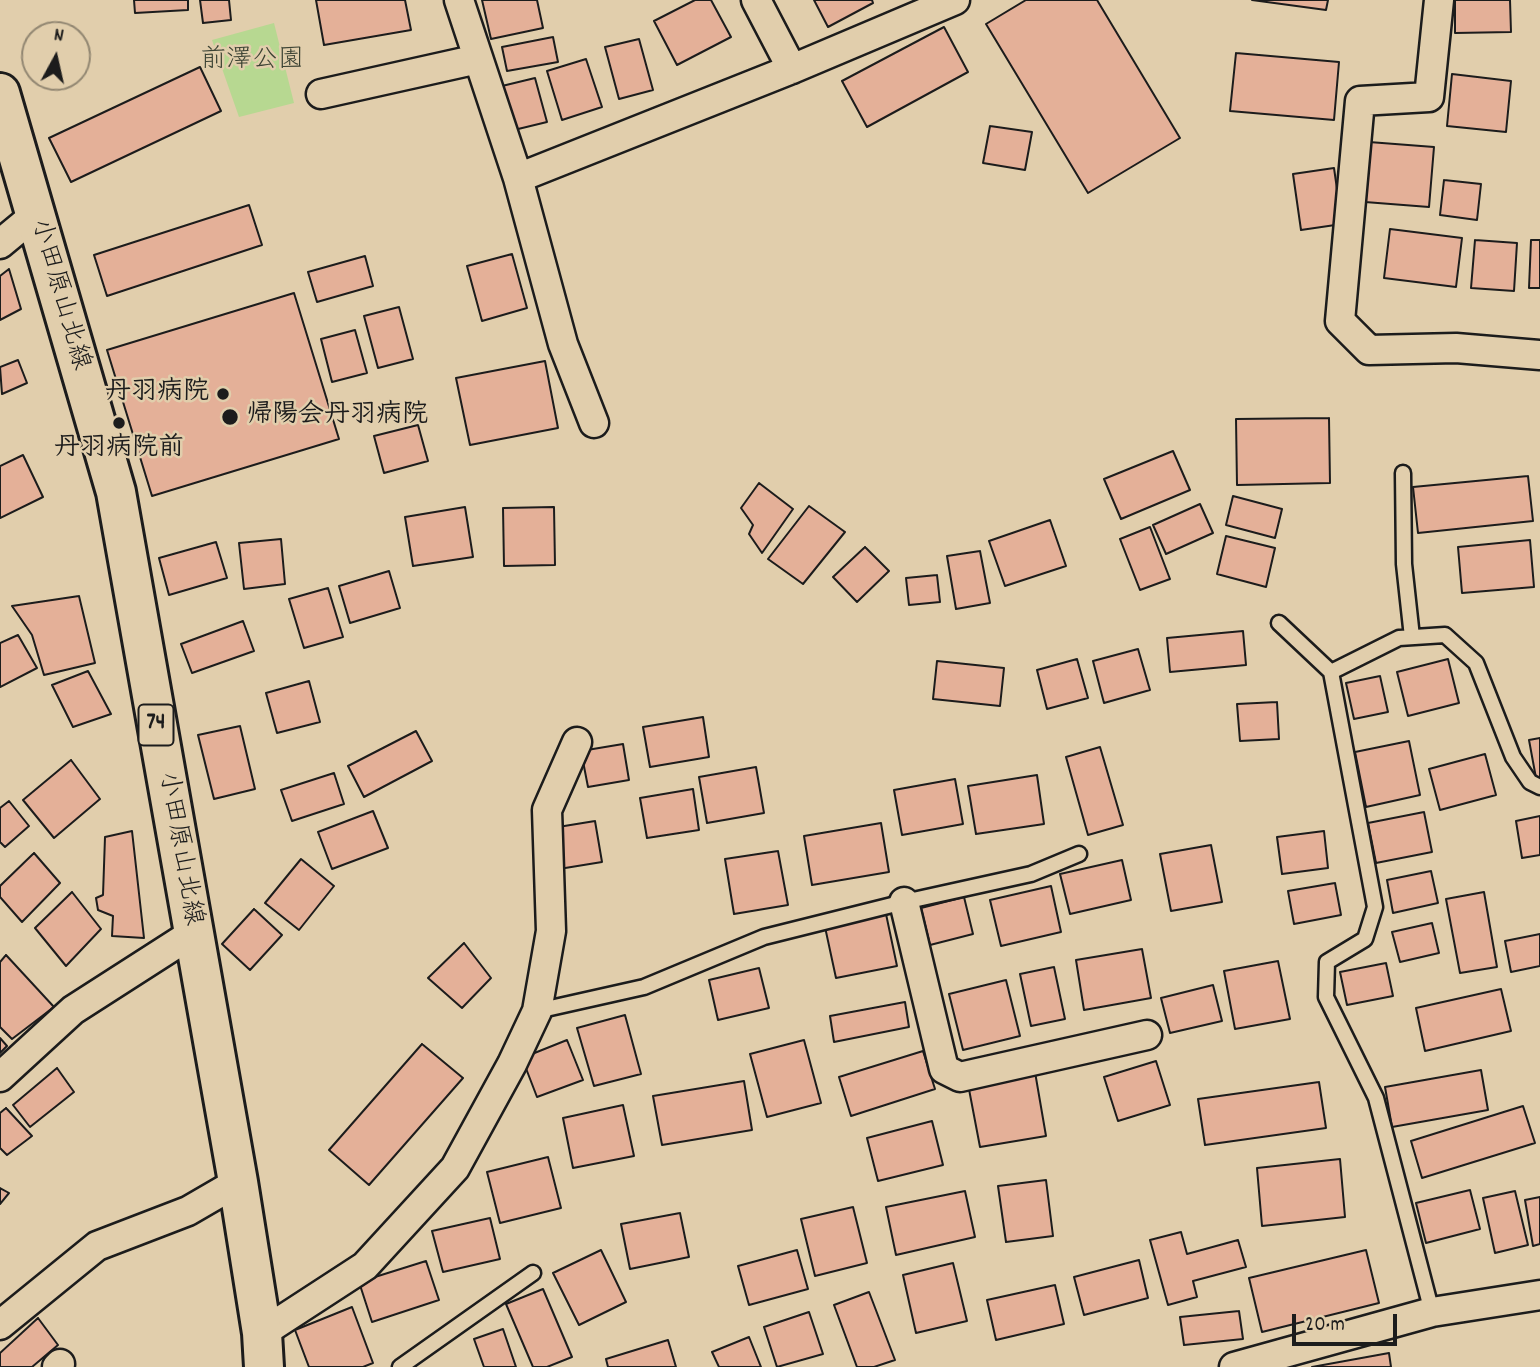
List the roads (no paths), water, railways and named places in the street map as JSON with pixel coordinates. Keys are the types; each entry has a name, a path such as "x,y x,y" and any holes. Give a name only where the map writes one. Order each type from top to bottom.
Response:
{"main road":[{"name":"小田原山北線","path":"0,93 116,492 238,1182 263,1350"}],"street":[{"path":"459,0 519,178 564,344 594,423"},
{"path":"756,0 792,69"},
{"path":"519,178 792,69 954,0"},
{"path":"1439,0 1429,97 1360,101 1340,321 1369,349 1456,348 1540,355"},
{"path":"321,94 478,59"},
{"path":"0,244 35,215"},
{"path":"263,1350 365,1266 455,1168 512,1064 537,1011 551,931 547,810 577,742"},
{"path":"904,902 944,1069 960,1077 1147,1035"},
{"path":"0,1077 73,1010 193,933"},
{"path":"0,1325 97,1246 188,1211 238,1182"},
{"path":"1234,1367 1432,1312 1540,1295"}],"lane":[{"path":"1403,473 1404,564 1412,637"},
{"path":"1279,623 1331,672 1375,907 1365,939 1327,962 1326,997 1376,1098 1432,1312"},
{"path":"1331,672 1399,638 1445,635 1476,663 1513,757 1530,782 1540,787"},
{"path":"537,1011 644,987 764,937 1031,874 1080,854"},
{"path":"400,1367 533,1273"}],"place":[{"name":"丹羽病院","path":"223,394"},
{"name":"帰陽会丹羽病院","path":"230,417"},
{"name":"丹羽病院前","path":"119,423"}],"park label":[{"name":"前澤公園","path":"252,62"}]}
